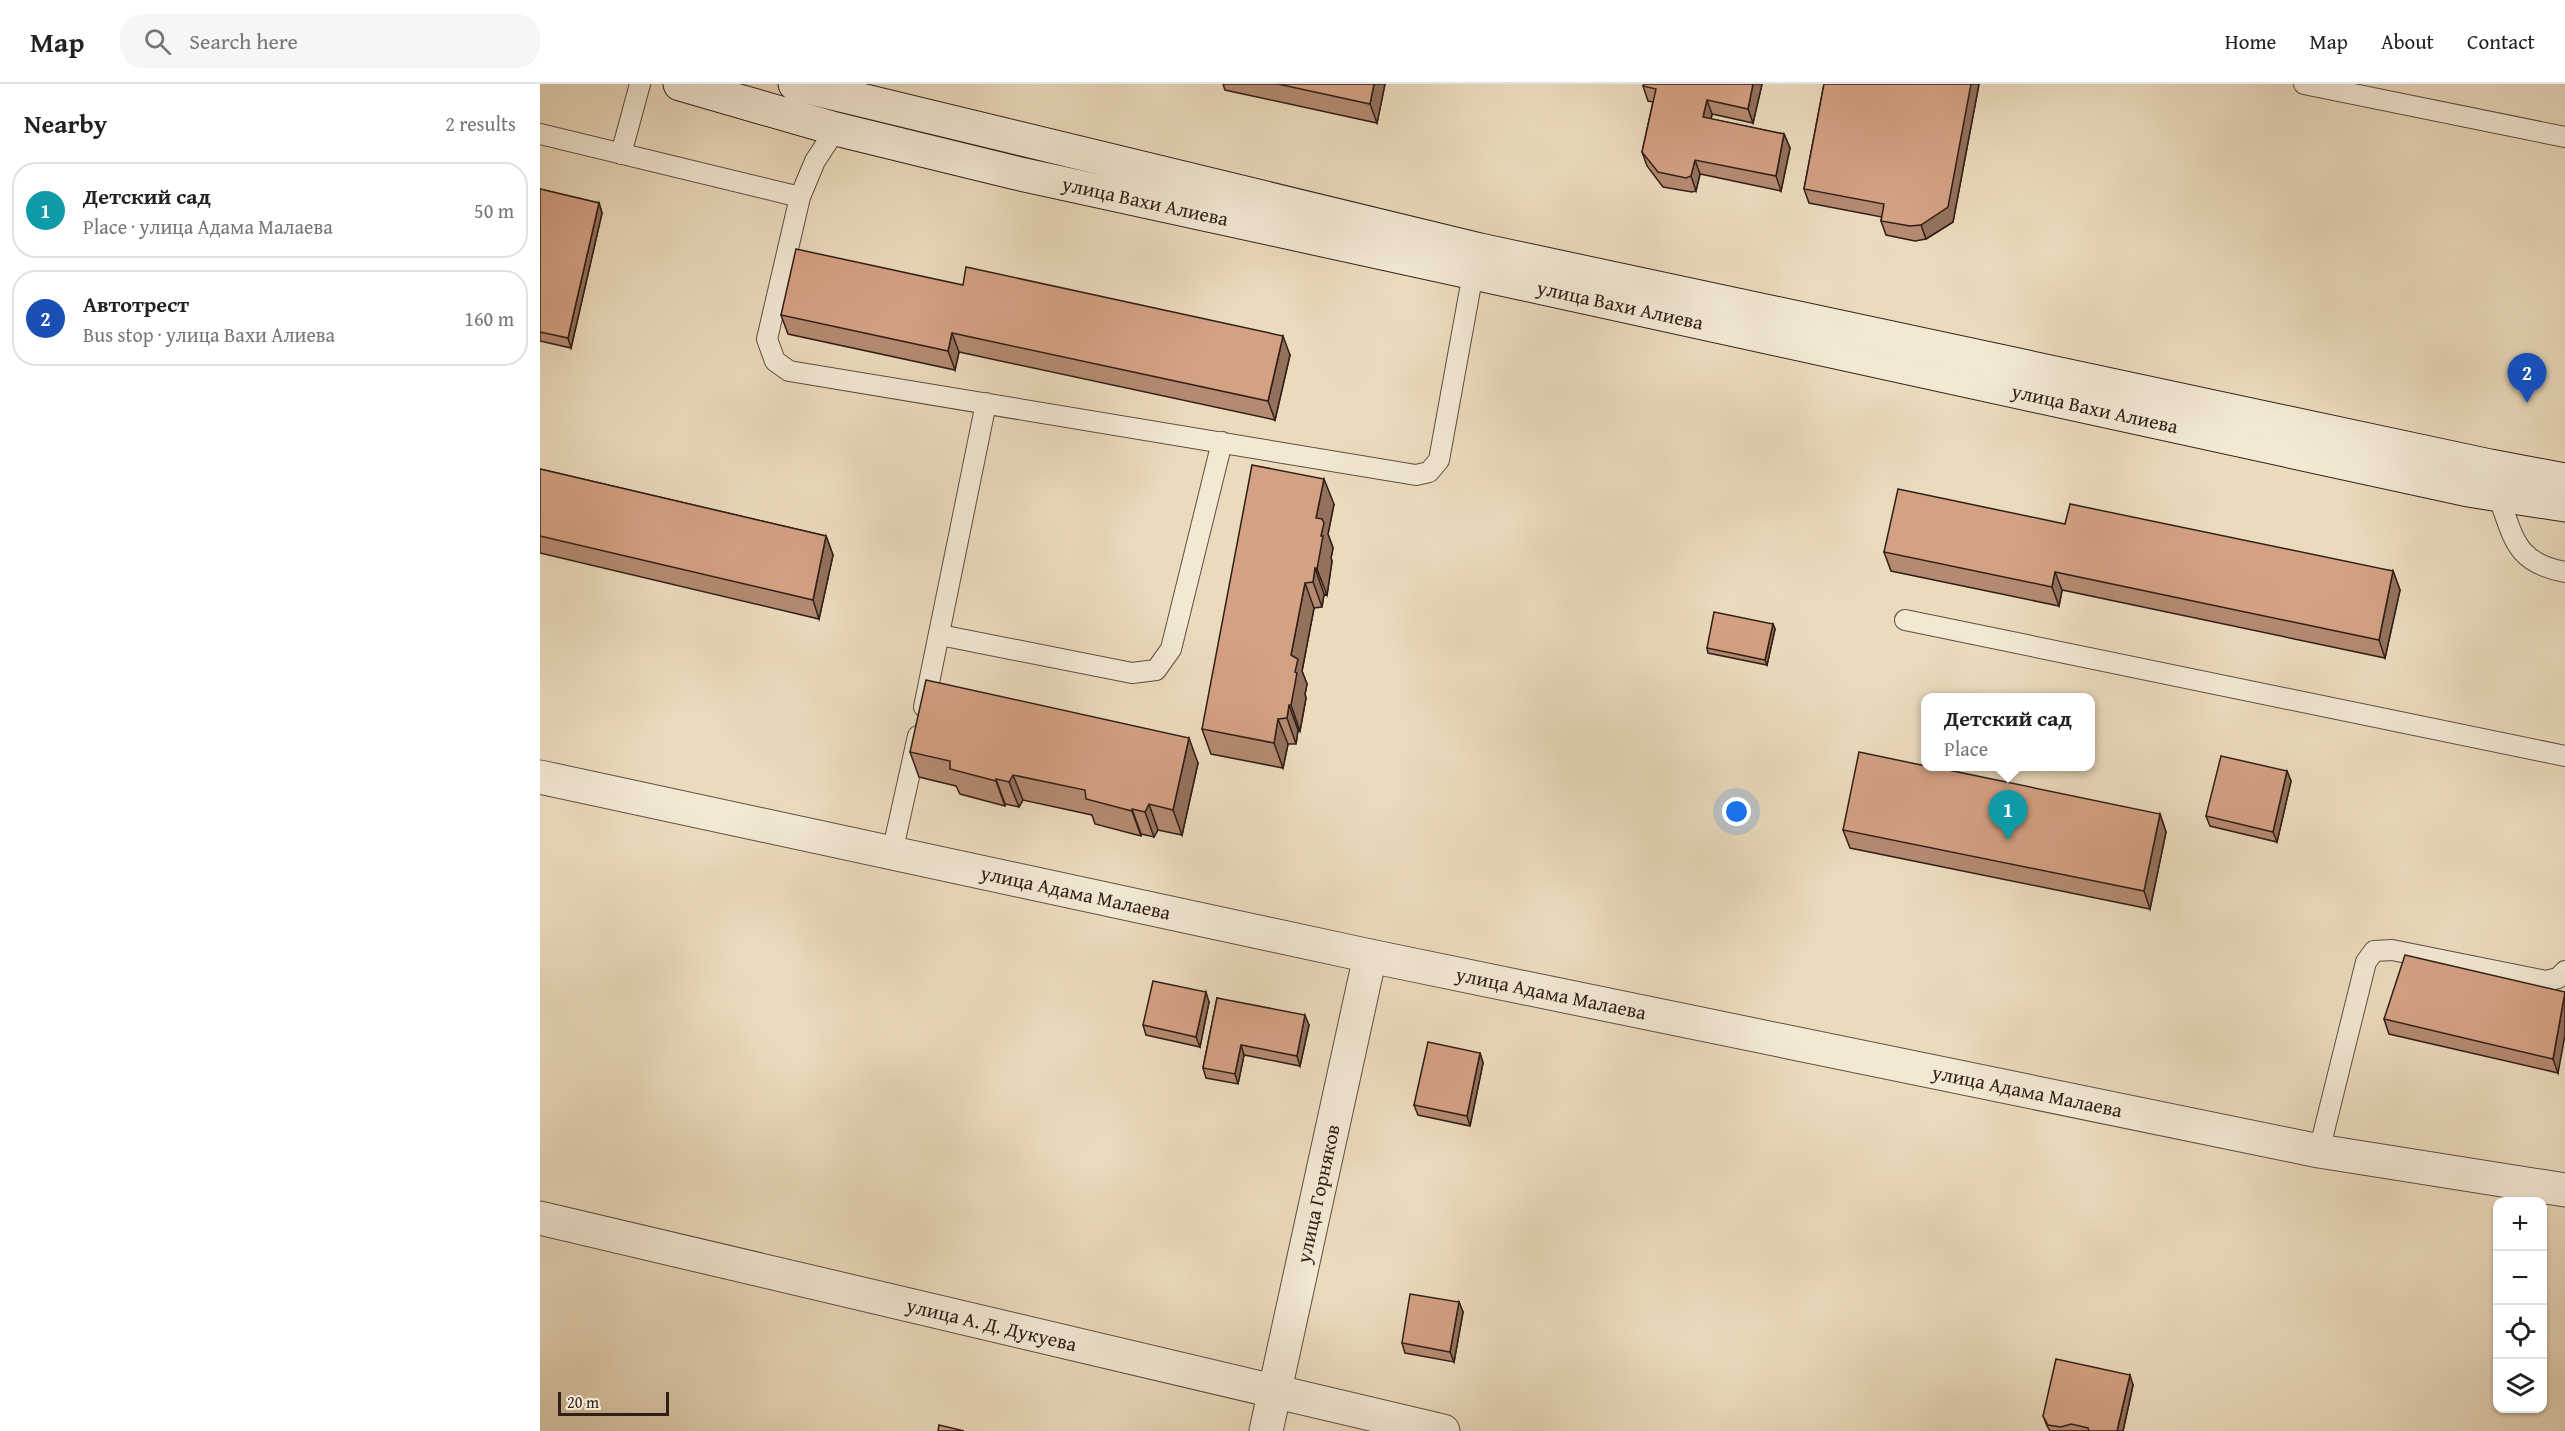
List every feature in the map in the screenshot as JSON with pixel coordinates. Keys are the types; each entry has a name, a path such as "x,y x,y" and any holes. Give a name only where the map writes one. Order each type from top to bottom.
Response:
{"main road":[{"name":"улица Вахи Алиева","path":"680,84 836,129 1016,173 2445,485 2565,505"},
{"name":"улица Вахи Алиева","path":"795,84 1480,250 2490,466 2565,480"},
{"name":"улица Адама Малаева","path":"540,777 1370,956 2319,1151 2565,1190"},
{"name":"улица Горняков","path":"1266,1431 1370,956"},
{"name":"улица А. Д. Дукуева","path":"540,1218 1443,1431"}],"lane":[{"path":"621,154 639,84"},
{"path":"2304,84 2565,137"},
{"path":"836,129 815,161 800,197 767,339 775,361 789,371 1416,475 1429,472 1439,460 1473,273"},
{"path":"540,134 800,197"},
{"path":"892,853 940,635 986,403"},
{"path":"940,635 1132,673 1156,670 1171,649 1222,442"},
{"path":"2499,498 2516,544 2529,559 2551,570 2565,572"},
{"path":"1905,620 2565,756"},
{"path":"2319,1151 2366,962 2374,951 2392,950 2546,981 2558,978 2565,971"}],"building":[{"path":"1278,84 1374,84 1370,104"},
{"path":"1644,84 1753,84 1748,109 1707,100 1703,117 1784,134 1776,176 1695,160 1691,176 1686,178 1658,172 1642,152 1656,89 1643,86"},
{"path":"1824,84 1971,84 1948,207 1921,225 1910,226 1881,221 1884,204 1804,189"},
{"path":"540,189 599,203 568,338 540,332"},
{"path":"796,249 963,285 966,267 1283,336 1268,401 952,333 948,351 781,315"},
{"path":"1252,465 1324,479 1316,518 1322,519 1324,523 1317,569 1315,568 1313,582 1305,583 1291,655 1298,659 1291,705 1289,705 1287,718 1278,719 1274,743 1202,729"},
{"path":"540,469 826,536 813,600 540,536"},
{"path":"1898,489 2065,524 2070,504 2393,571 2379,640 2055,572 2052,587 1884,552"},
{"path":"1714,612 1773,624 1765,660 1707,648"},
{"path":"926,680 1189,738 1173,810 1149,804 1145,812 1132,809 1132,811 1086,799 1085,790 1013,775 1009,782 996,779 996,781 950,769 950,761 910,752"},
{"path":"1859,752 1921,765 1921,771 1951,771 2160,814 2144,891 1843,830"},
{"path":"2221,756 2287,771 2273,832 2206,816"},
{"path":"2405,955 2565,992 2553,1059 2384,1019"},
{"path":"1153,981 1206,992 1196,1037 1143,1025"},
{"path":"1217,998 1305,1015 1297,1056 1241,1045 1235,1074 1203,1068"},
{"path":"1428,1042 1480,1053 1467,1116 1414,1105"},
{"path":"1410,1294 1459,1302 1450,1352 1402,1343"},
{"path":"2056,1359 2130,1375 2117,1431 2089,1431 2088,1428 2071,1424 2061,1427 2048,1425 2043,1416"},
{"path":"939,1425 964,1431 938,1431"}],"place":[{"name":"Автотрест","path":"2527,403"},
{"name":"Детский сад","path":"2008,840"}]}
